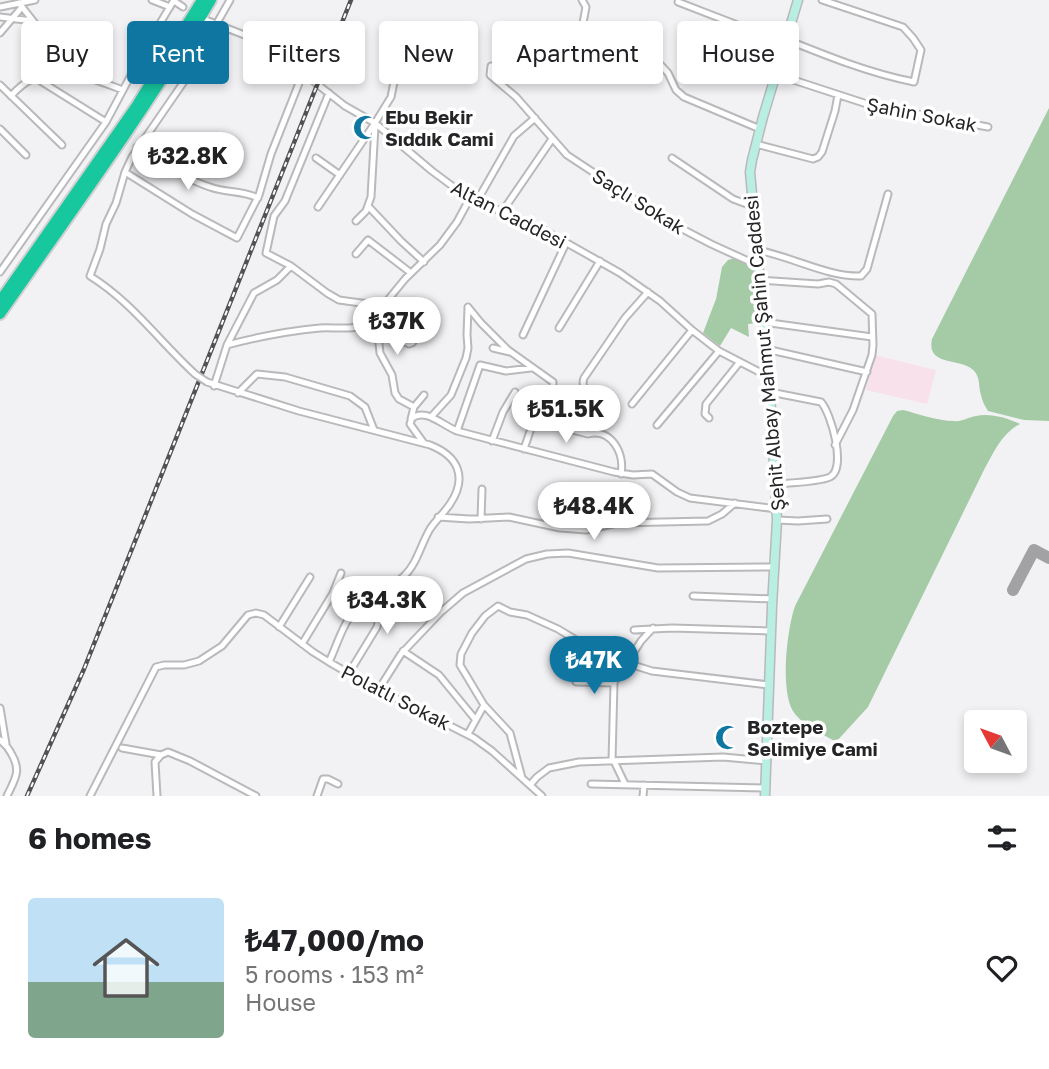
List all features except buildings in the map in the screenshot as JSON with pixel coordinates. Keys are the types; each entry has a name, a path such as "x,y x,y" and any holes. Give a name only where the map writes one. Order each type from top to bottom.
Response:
{"highway":[{"path":"0,301 137,105 202,0"},
{"path":"0,314 145,107 211,0"}],"street":[{"path":"0,8 35,0"},
{"path":"152,0 183,7"},
{"path":"218,21 230,0"},
{"path":"582,0 586,7 583,23 658,62 681,95 760,129"},
{"name":"Şehit Albay Mahmut Şahin Caddesi","path":"791,21 798,0"},
{"path":"799,46 893,78 914,82 921,50 903,27 822,0"},
{"path":"678,2 730,21"},
{"path":"0,272 106,122 173,3"},
{"path":"0,33 21,5"},
{"path":"21,5 33,21"},
{"path":"0,17 33,21"},
{"name":"Saçlı Sokak","path":"491,66 490,75 508,89 567,155 654,213 757,265"},
{"name":"Şahin Sokak","path":"799,82 873,106 988,127"},
{"path":"10,96 22,84"},
{"path":"45,84 106,122"},
{"path":"107,84 123,90"},
{"path":"182,84 137,147 106,224 90,276 133,309 186,366 207,383 299,411 424,443 446,452 457,466 457,490 428,533 408,572 356,609 329,662"},
{"path":"125,172 192,214 237,238 258,198 271,153 299,84"},
{"name":"Altan Caddesi","path":"317,84 345,106 375,123 432,171 470,198 542,229 600,261 648,292 719,351 769,377"},
{"path":"318,207 391,97 394,84"},
{"name":"Şehit Albay Mahmut Şahin Caddesi","path":"765,792 777,509 769,377 750,173 772,84"},
{"path":"1,89 62,145"},
{"path":"329,93 285,201 274,216 266,253 291,266 334,298 349,303 383,306"},
{"path":"756,144 813,159 818,157 838,95"},
{"path":"477,201 514,136 535,118"},
{"path":"356,221 363,215 372,195 375,123"},
{"path":"0,129 26,155"},
{"path":"502,212 552,139"},
{"path":"137,147 201,184 258,198"},
{"path":"316,158 340,175"},
{"path":"672,158 733,199 752,206"},
{"path":"756,250 836,273 863,275 888,194"},
{"path":"227,345 276,334 360,327 369,323 401,283 446,238 470,198"},
{"path":"368,206 424,262"},
{"path":"356,254 368,240 411,273"},
{"path":"523,335 566,243"},
{"path":"559,328 600,261"},
{"path":"215,386 227,345 254,293 276,280 291,266"},
{"path":"759,279 836,284 872,314 872,355 853,411 835,445"},
{"path":"596,406 585,391 583,380 625,318 648,292"},
{"path":"431,417 451,395 467,358 468,307 510,352 553,382 553,386 541,399 524,449"},
{"path":"376,316 380,353 392,375 397,396 414,407"},
{"path":"763,322 872,337"},
{"path":"378,327 408,344 412,343 420,332"},
{"path":"632,404 692,330"},
{"path":"493,348 510,352"},
{"path":"766,349 867,372"},
{"path":"657,425 719,351"},
{"path":"709,418 705,414 706,404 739,363"},
{"path":"457,431 480,365 506,371 531,368"},
{"path":"238,393 257,374 285,377 339,391 365,407 374,430"},
{"path":"492,441 503,412 515,392"},
{"path":"770,392 821,401 829,413 838,467 826,479 775,484"},
{"path":"424,395 414,407 410,420 410,426 424,443"},
{"path":"544,395 562,408 564,428 601,433 612,440 621,457 621,474"},
{"path":"410,420 413,416 425,414 457,431 492,441 621,474 652,474 685,496 777,509"},
{"path":"481,519 482,489"},
{"path":"438,517 509,517 560,528 586,530 617,523 708,521 722,514 735,502"},
{"path":"777,520 827,519"},
{"path":"379,689 404,651 463,593 520,562 538,556 575,553 658,568 775,567"},
{"path":"302,644 333,593 341,573"},
{"path":"279,627 310,577"},
{"path":"693,596 773,599"},
{"path":"349,673 379,620 377,610 367,600"},
{"path":"522,778 510,733 484,705 460,665 460,657 468,640 481,620 498,606 558,628 581,643 622,662 652,671 769,685"},
{"name":"Polatlı Sokak","path":"90,796 156,667 164,664 189,664 209,656 226,642 251,614 261,614 329,662 468,734 487,747 542,796"},
{"path":"625,785 613,761 614,683 622,662 634,652 653,628"},
{"path":"634,630 653,628 771,631"},
{"path":"404,651 439,675 475,719"},
{"path":"576,682 614,683"},
{"path":"468,734 484,705"},
{"path":"0,708 6,744 18,768 7,796"},
{"path":"0,740 6,744"},
{"path":"122,748 161,755 172,753 256,796"},
{"path":"158,795 155,765 161,755"},
{"path":"530,785 554,766 579,762 723,757 767,761"},
{"path":"317,796 324,779 338,784"},
{"path":"592,783 765,792"},
{"path":"643,796 644,785"}],"shaded area":[{"path":"874,355 936,370 927,404 866,390"}],"green space":[{"path":"1049,108 1049,421 1024,420 988,411 975,372 939,357 931,348 932,339"},
{"path":"735,258 753,267 759,323 748,324 749,337 731,328 720,346 703,333 716,299 722,267 728,260"},
{"path":"903,410 948,421 987,415 1020,424 1003,439 990,458 868,707 836,742 804,723 790,705 786,662 792,616 893,416 897,411"}],"taxiway":[{"path":"1013,590 1034,550 1049,558"}],"railway":[{"path":"27,796 84,669 351,0"}],"place":[{"name":"Ebu Bekir Sıddık Cami","path":"365,127"},
{"name":"Boztepe Selimiye Cami","path":"727,737"}]}
